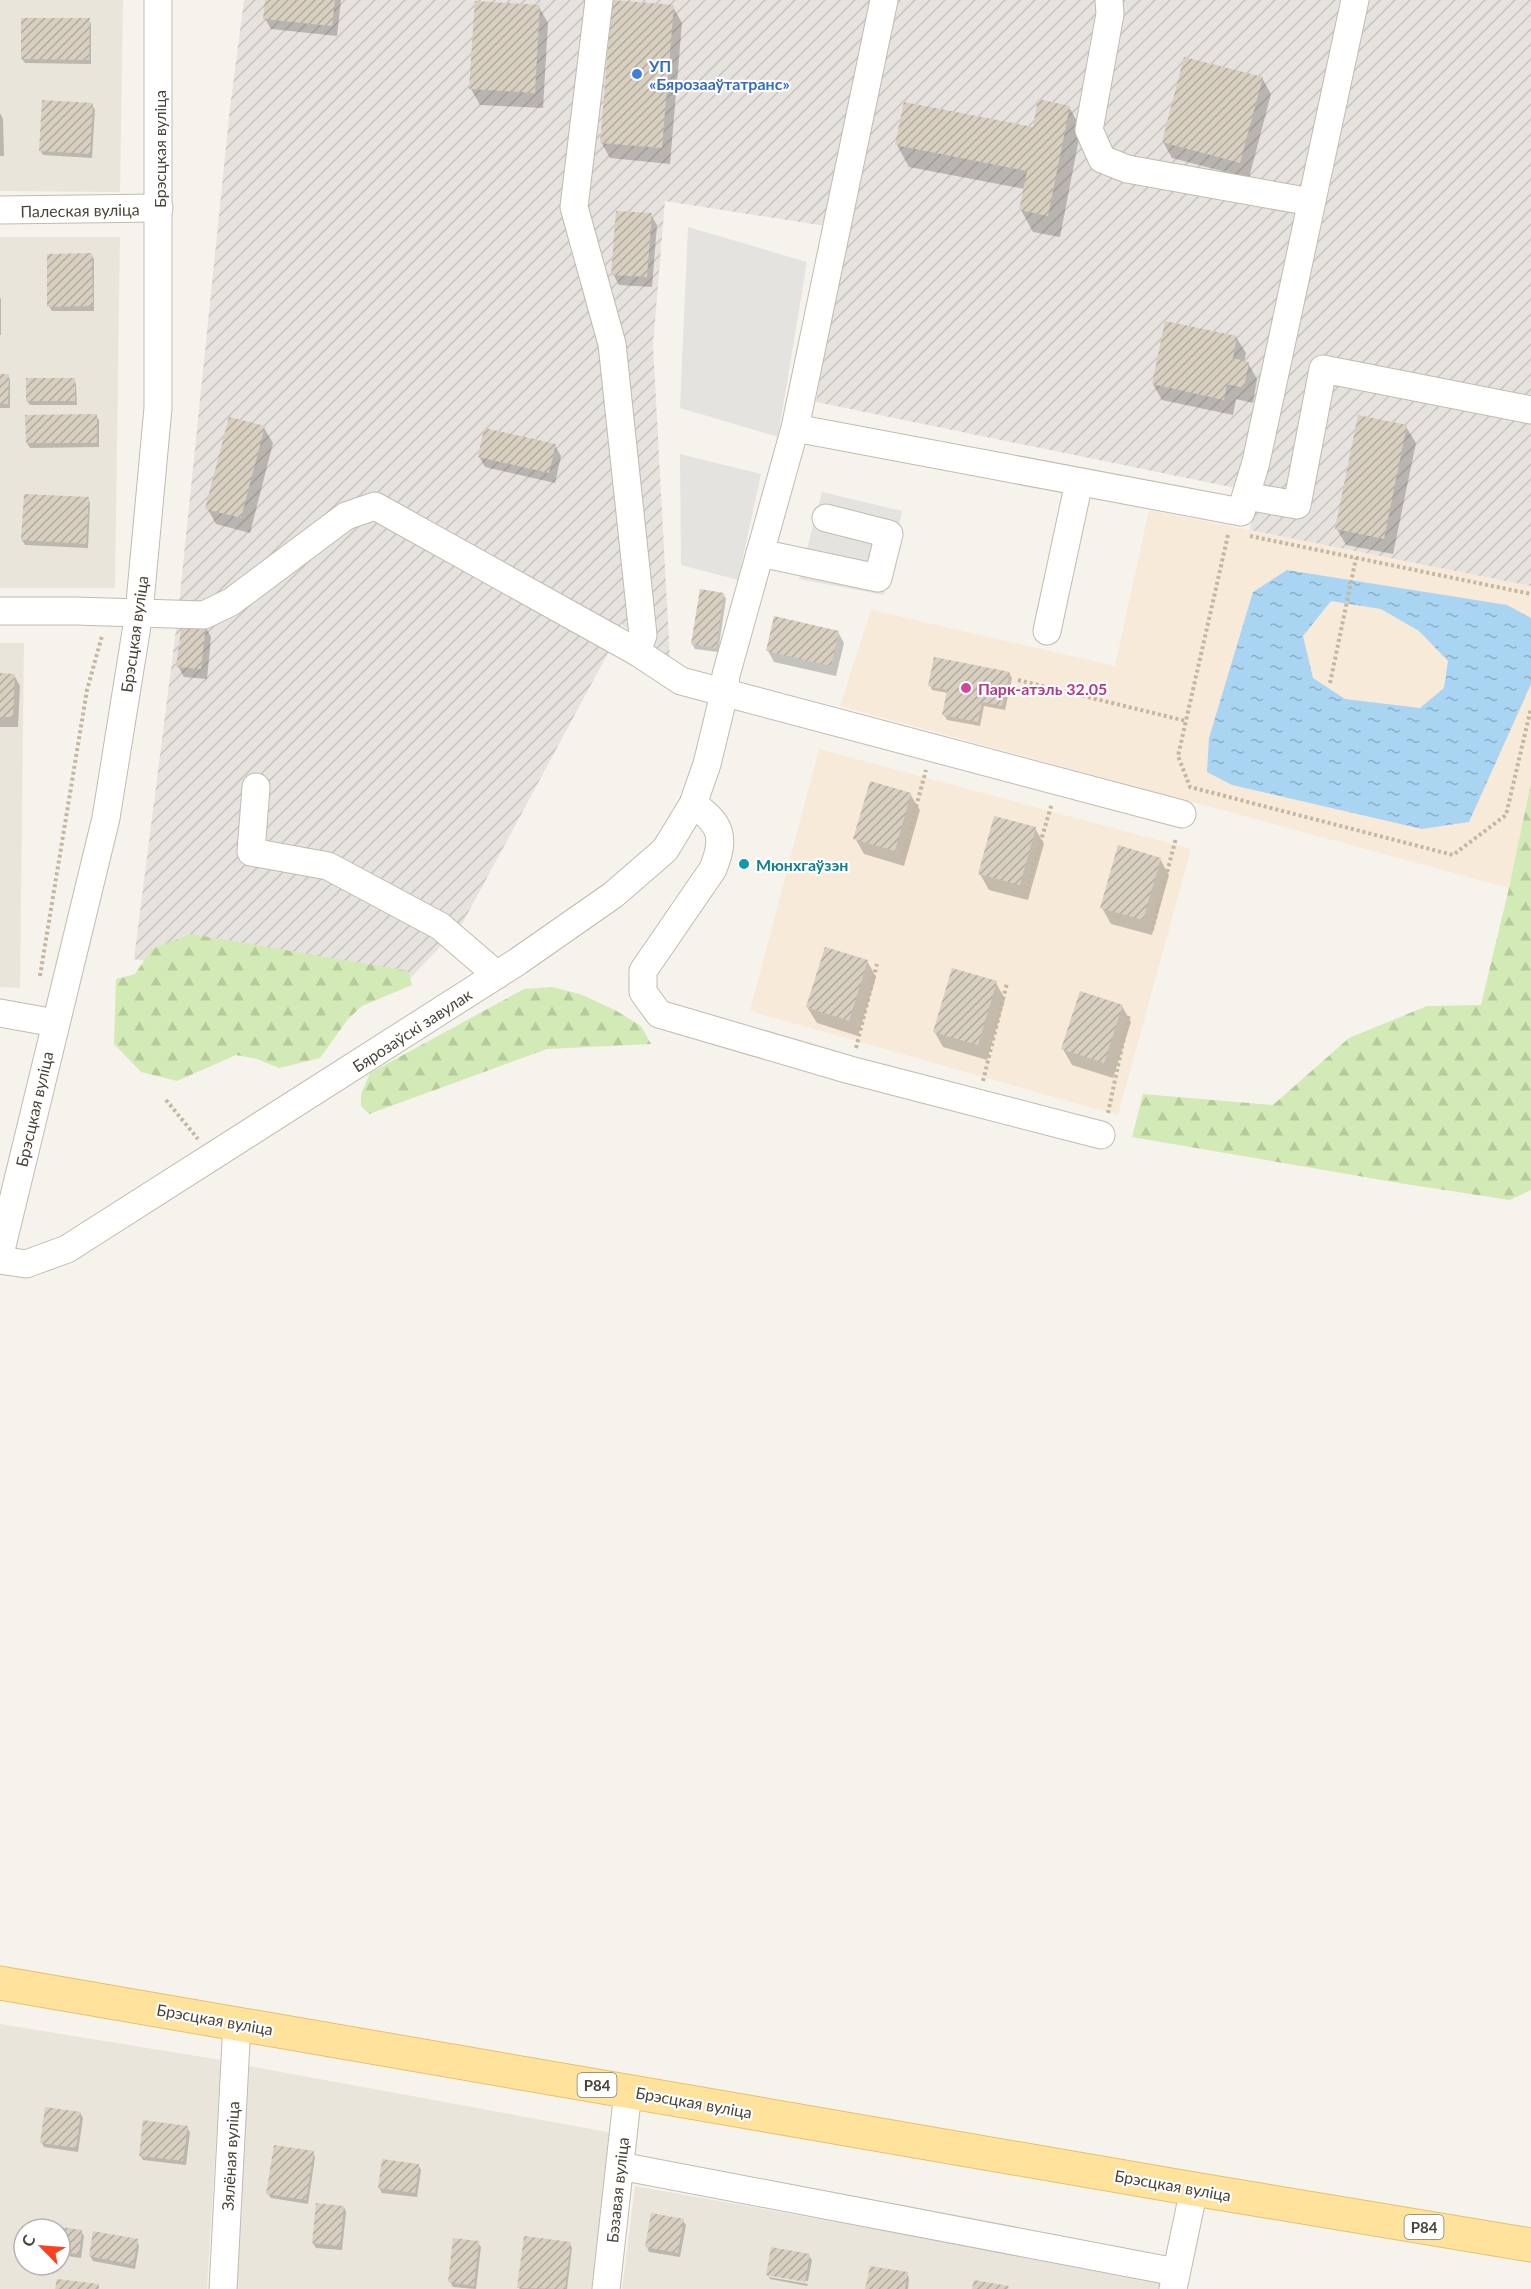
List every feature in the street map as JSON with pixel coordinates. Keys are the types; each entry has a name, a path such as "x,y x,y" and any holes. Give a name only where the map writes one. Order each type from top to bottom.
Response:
{"main road":[{"name":"Брэсцкая вуліца","path":"0,1983 1531,2245"}],"street":[{"name":"Брэсцкая вуліца","path":"0,1254 44,1021 106,818 139,613 158,408 158,0"},
{"path":"599,0 574,207 612,344 643,634 637,652"},
{"name":"Бярозаўскі завулак","path":"0,1260 26,1264 67,1249 211,1155 497,975 613,895 665,850 693,804 707,764 724,694 726,675 795,428 884,0"},
{"path":"1109,0 1110,14 1089,130 1101,159 1127,169 1311,202"},
{"path":"795,428 1241,512 1256,462 1355,0"},
{"name":"Палеская вуліца","path":"0,210 159,208"},
{"path":"1246,496 1297,505 1323,369 1531,410"},
{"path":"1047,631 1079,482"},
{"path":"0,611 204,615 231,602 346,516 375,506 637,652 681,681 1182,814"},
{"path":"760,553 878,579 889,534 826,518"},
{"path":"256,787 251,852 328,866 440,926 497,975"},
{"path":"693,804 712,818 719,833 719,854 713,869 643,971 643,992 659,1014 850,1070 1101,1135"},
{"path":"0,1013 44,1021"},
{"name":"Зялёная вуліца","path":"224,2289 237,2023"},
{"name":"Бэзавая вуліца","path":"606,2289 628,2091"},
{"path":"620,2166 1175,2281 1194,2189"}],"path":[{"path":"1229,531 1178,756 1190,787 1453,855 1506,815 1531,708"},
{"path":"1240,534 1531,594"},
{"path":"1330,683 1356,558"},
{"path":"44,1021 87,690 109,612"},
{"path":"1018,680 1186,721"},
{"path":"902,859 932,748"},
{"path":"1025,895 1058,782"},
{"path":"1152,930 1182,814"},
{"path":"850,1070 877,964"},
{"path":"977,1104 1007,983"},
{"path":"1101,1135 1129,1014"},
{"path":"166,1100 211,1155"}],"shaded area":[{"path":"0,0 123,0 120,192 0,191"},
{"path":"244,0 1531,0 1531,586 1250,530 1255,492 816,402 845,229 665,201 653,345 670,660 621,624 607,655 462,924 399,990 244,976 134,959 178,614 230,108"},
{"path":"688,227 807,262 778,437 680,408"},
{"path":"0,237 120,237 115,588 0,588"},
{"path":"680,454 761,474 738,580 681,565"},
{"path":"822,492 902,511 884,595 799,579"},
{"path":"1149,510 1531,586 1531,783 1509,888 840,706 871,610 1115,666"},
{"path":"0,643 24,643 20,988 0,987"},
{"path":"819,749 1191,849 1118,1115 750,1011"},
{"path":"0,2024 221,2060 207,2289 0,2289"},
{"path":"249,2066 613,2133 595,2289 234,2289"},
{"path":"635,2186 1165,2281 1164,2289 622,2289"}],"green space":[{"path":"1531,783 1531,1190 1510,1200 1132,1137 1143,1094 1273,1105 1349,1038 1427,1006 1481,1005"},
{"path":"191,934 408,971 412,985 362,1006 348,1019 320,1058 279,1068 257,1059 236,1055 177,1081 141,1072 114,1044 116,979 135,974 152,949"},
{"path":"552,987 580,994 615,1010 641,1026 651,1044 547,1049 369,1114 361,1106 361,1094 370,1073 524,989"}],"water":[{"path":"1287,570 1507,605 1531,618 1531,684 1469,822 1422,829 1232,785 1207,772 1209,738 1253,592","holes":["1331,601 1381,609 1419,631 1448,661 1444,688 1420,708 1345,699 1313,678 1303,636"]}],"building":[{"path":"265,0 335,0 332,26 263,19"},
{"name":"УП «Бярозааўтатранс»","path":"612,0 674,5 662,148 600,143"},
{"path":"475,1 540,5 535,93 469,89"},
{"path":"21,18 90,18 89,60 21,59"},
{"path":"1184,57 1263,77 1240,163 1162,142"},
{"path":"1038,99 1070,106 1048,216 1019,210 1027,171 895,145 904,102 1033,127"},
{"path":"42,100 93,103 90,154 39,151"},
{"path":"616,211 652,213 647,277 611,275"},
{"path":"92,253 93,306 47,307 47,254"},
{"path":"1165,321 1237,336 1233,358 1249,362 1244,388 1227,384 1224,400 1152,384"},
{"path":"0,374 9,374 8,404 0,404"},
{"path":"26,378 75,378 75,401 26,401"},
{"path":"97,414 97,443 26,443 25,415"},
{"path":"1358,415 1407,425 1384,539 1335,529"},
{"path":"229,417 265,426 241,518 205,509"},
{"path":"484,428 556,444 549,473 478,457"},
{"path":"24,494 89,497 86,544 21,540"},
{"path":"700,589 724,593 716,648 691,644"},
{"path":"774,616 839,631 831,666 766,651"},
{"path":"182,622 206,625 201,669 176,667"},
{"path":"934,657 1010,672 1002,706 982,702 978,722 942,715 947,690 928,686"},
{"path":"0,673 15,674 13,717 0,717"},
{"path":"870,781 911,793 895,851 853,839"},
{"path":"994,816 1036,827 1020,885 978,874"},
{"path":"1118,845 1161,858 1143,920 1100,908"},
{"path":"825,947 868,960 849,1021 806,1007"},
{"path":"952,968 997,981 978,1045 933,1032"},
{"path":"1080,991 1123,1005 1104,1063 1061,1049"},
{"path":"45,2107 81,2112 76,2148 40,2143"},
{"path":"143,2120 188,2126 183,2161 139,2156"},
{"path":"274,2145 314,2151 306,2200 266,2194"},
{"path":"382,2159 419,2164 415,2193 378,2188"},
{"path":"316,2203 344,2206 340,2246 312,2243"},
{"path":"651,2213 684,2219 678,2253 645,2247"},
{"path":"72,2229 82,2230 79,2254 72,2253"},
{"path":"93,2231 138,2239 133,2265 89,2256"},
{"path":"524,2236 571,2242 565,2289 517,2288"},
{"path":"453,2238 479,2241 474,2286 448,2282"},
{"path":"771,2247 810,2254 805,2282 766,2275"},
{"path":"870,2266 908,2272 905,2289 865,2289"},
{"path":"57,2279 99,2284 99,2289 55,2289"},
{"path":"974,2280 1009,2286 1008,2289 972,2289"}],"place":[{"name":"УП «Бярозааўтатранс»","path":"637,74"},
{"name":"Парк-атэль 32.05","path":"966,688"},
{"name":"Мюнхгаўзэн","path":"744,864"}]}
